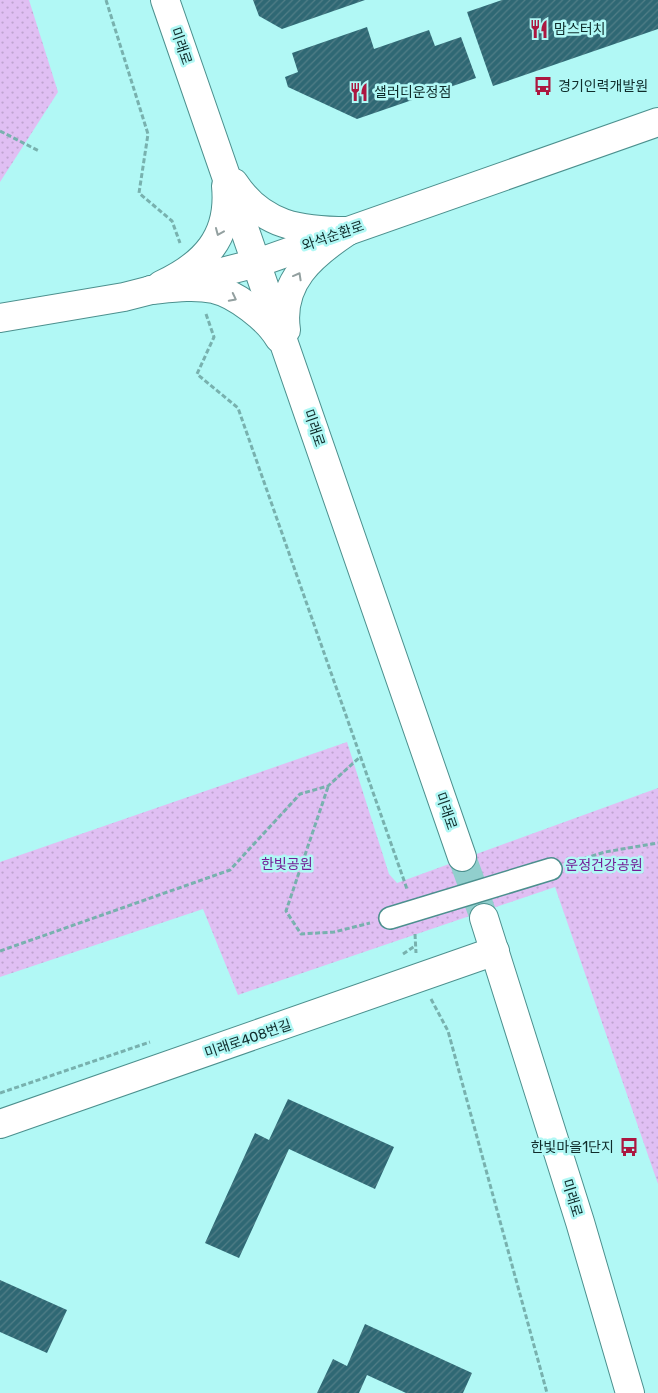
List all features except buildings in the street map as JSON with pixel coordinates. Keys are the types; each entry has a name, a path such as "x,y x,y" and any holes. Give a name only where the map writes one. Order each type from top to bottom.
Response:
{"main road":[{"name":"미래로","path":"165,0 258,262 462,857"},
{"name":"와석순환로","path":"0,318 124,297 258,262 658,122"},
{"path":"192,279 221,231 228,201 224,167"},
{"path":"224,167 241,193 259,211 284,224 314,231 348,231"},
{"path":"290,356 284,320 289,294 296,278 300,271 320,250 348,231"},
{"path":"151,290 192,279 216,290 247,306 272,326 290,356"},
{"name":"미래로","path":"484,918 580,1222 630,1393"},
{"name":"미래로408번길","path":"0,1124 495,951"}],"street":[{"path":"390,918 551,869"}],"path":[{"path":"106,0 148,134 139,193 172,221 214,337 197,374 238,408 409,893"},
{"path":"0,130 39,151"},
{"path":"0,951 230,870 300,794 328,786 360,757"},
{"path":"328,786 286,911 301,934 334,932 390,918"},
{"path":"551,869 605,852 658,843"},
{"path":"415,928 415,946 422,977 437,1013 448,1031 547,1393"}],"green space":[{"path":"0,0 29,0 58,92 0,182"},
{"name":"한빛공원","path":"347,742 389,874 397,883 658,788 658,1184 555,887 238,995 203,909 0,977 0,862"}],"tunnel":[{"path":"462,857 484,918"}],"place":[{"name":"맘스터치","path":"539,29"},
{"name":"경기인력개발원","path":"543,86"},
{"name":"샐러디운정점","path":"359,92"},
{"name":"한빛마을1단지","path":"629,1147"}],"park label":[{"name":"운정건강공원","path":"604,865"}]}
